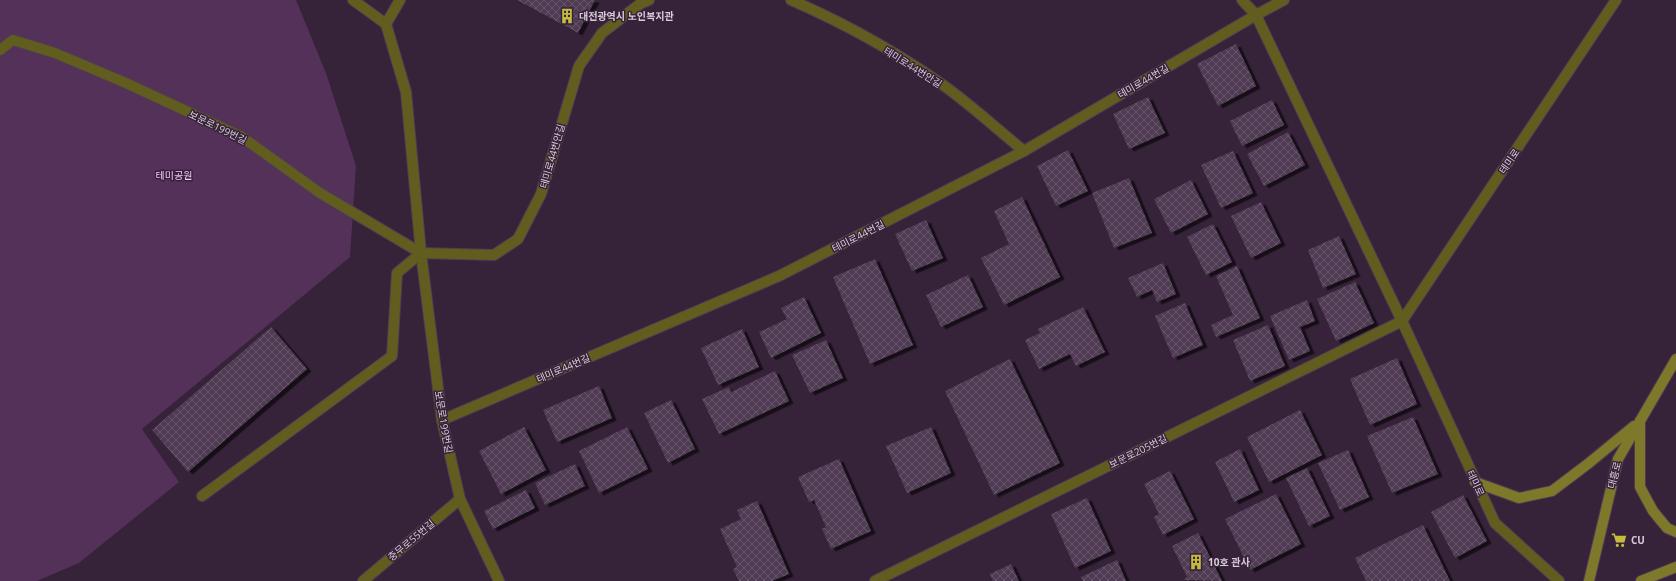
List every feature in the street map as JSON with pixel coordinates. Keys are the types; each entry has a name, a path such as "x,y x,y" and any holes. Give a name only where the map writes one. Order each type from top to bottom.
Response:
{"main road":[{"name":"대흥로","path":"1589,581 1618,459 1676,359"},
{"path":"1475,482 1519,498 1552,491 1640,421"},
{"path":"1640,421 1640,487 1666,528 1676,532"},
{"path":"1641,581 1676,567"}],"street":[{"path":"353,0 386,24 400,0"},
{"name":"테미로44번안길","path":"422,253 494,255 518,239 541,194 579,66 602,33 640,4 649,0"},
{"name":"테미로44번안길","path":"791,0 833,20 888,50 944,85 1024,150"},
{"name":"테미로","path":"1242,0 1256,14 1402,322 1495,523 1559,581"},
{"name":"테미로44번길","path":"442,420 779,276 1024,150 1256,14 1284,0"},
{"name":"테미로","path":"1402,322 1616,0"},
{"name":"보문로199번길","path":"386,24 406,92 422,253 442,420 460,499 499,581"},
{"name":"보문로199번길","path":"0,50 13,40 55,53 126,83 242,137 320,193 422,253"},
{"path":"202,496 392,356 397,273 422,253"},
{"name":"보문로205번길","path":"875,581 1402,322"},
{"name":"충무로55번길","path":"363,581 460,499"}],"green space":[{"name":"테미공원","path":"0,0 296,0 326,73 356,166 350,257 142,429 179,482 79,563 37,581 0,581"}],"building":[{"name":"대전광역시 노인복지관","path":"517,0 595,0 578,33"},
{"path":"1236,44 1256,86 1218,106 1197,64"},
{"path":"1148,97 1165,133 1129,149 1113,114"},
{"path":"1272,100 1284,125 1242,146 1230,121"},
{"path":"1288,132 1305,165 1264,186 1247,154"},
{"path":"1068,150 1088,191 1056,206 1037,166"},
{"path":"1233,151 1253,193 1221,208 1201,165"},
{"path":"1129,178 1152,233 1114,248 1092,193"},
{"path":"1191,180 1208,214 1171,233 1154,199"},
{"path":"1022,197 1060,277 1004,305 981,258 1009,244 994,211"},
{"path":"1261,202 1281,243 1251,258 1231,216"},
{"path":"926,220 943,258 912,271 895,234"},
{"path":"1213,224 1232,262 1206,275 1187,237"},
{"path":"1339,236 1356,274 1323,288 1308,250"},
{"path":"875,259 913,345 870,364 833,277"},
{"path":"1163,263 1176,294 1157,302 1152,290 1137,297 1128,278"},
{"path":"1237,266 1260,318 1216,337 1211,325 1233,315 1216,276"},
{"path":"968,275 983,307 941,327 926,295"},
{"path":"1355,282 1374,323 1336,341 1317,299"},
{"path":"804,297 821,333 771,358 759,332 787,319 781,308"},
{"path":"1307,300 1315,321 1300,327 1310,351 1289,360 1270,316"},
{"path":"1185,303 1203,345 1173,358 1155,316"},
{"path":"1083,307 1105,352 1076,366 1070,354 1039,369 1025,340 1040,333 1038,329"},
{"path":"1268,325 1285,366 1250,381 1233,340"},
{"path":"271,327 307,369 188,472 152,430"},
{"path":"742,329 759,367 718,385 701,348"},
{"path":"826,340 843,378 810,393 792,355"},
{"path":"1397,358 1417,404 1370,425 1350,379"},
{"path":"1010,359 1060,463 994,495 945,391"},
{"path":"775,371 789,401 719,434 702,399 729,387 731,392"},
{"path":"599,386 612,418 557,442 543,410"},
{"path":"671,400 695,449 668,463 644,413"},
{"path":"1300,410 1322,455 1269,482 1247,437"},
{"path":"1413,417 1438,474 1392,493 1367,436"},
{"path":"524,427 546,470 501,494 479,451"},
{"path":"627,427 648,469 599,493 579,451"},
{"path":"931,427 951,473 907,493 886,446"},
{"path":"1240,449 1259,490 1234,502 1215,462"},
{"path":"1348,450 1369,497 1340,510 1318,463"},
{"path":"839,459 871,531 831,549 822,529 826,527 814,500 809,502 798,477"},
{"path":"575,464 585,486 545,505 535,483"},
{"path":"1307,468 1330,516 1309,526 1286,478"},
{"path":"1170,471 1194,519 1163,535 1154,517 1159,514 1144,484"},
{"path":"526,490 535,508 493,529 484,511"},
{"path":"1276,494 1301,544 1250,570 1225,519"},
{"path":"1463,495 1487,541 1455,558 1431,512"},
{"path":"1087,498 1111,551 1075,568 1051,514"},
{"path":"757,501 789,574 772,581 739,581 733,569 737,567 720,529 741,519 737,510"},
{"path":"1423,525 1450,581 1366,581 1355,558"},
{"name":"10호 관사","path":"1198,533 1222,581 1183,580 1187,577 1172,546"},
{"path":"1117,560 1126,581 1083,581 1081,577"},
{"path":"1011,564 1019,581 993,581 990,574"}],"place":[{"name":"대전광역시 노인복지관","path":"567,16"},
{"name":"CU","path":"1619,540"},
{"name":"10호 관사","path":"1196,562"}]}
